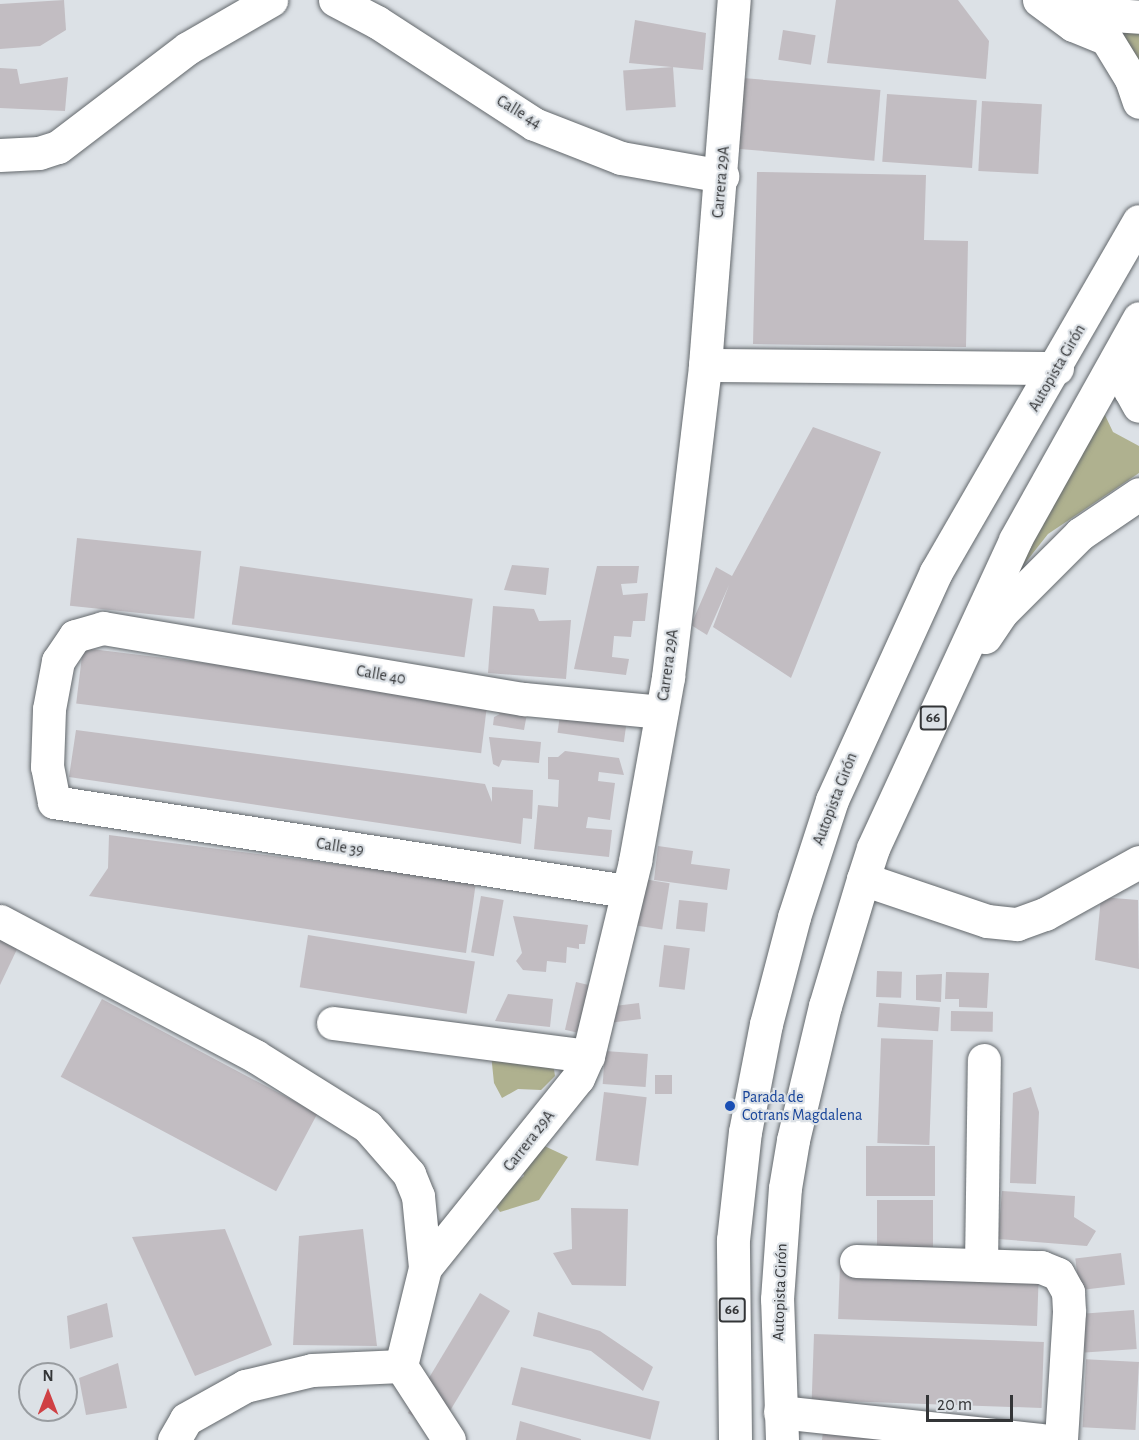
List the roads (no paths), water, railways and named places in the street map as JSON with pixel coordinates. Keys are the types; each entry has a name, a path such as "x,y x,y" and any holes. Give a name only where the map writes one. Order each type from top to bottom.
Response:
{"main road":[{"path":"0,155 39,153 58,147 188,48 271,0"},
{"name":"Calle 44","path":"336,0 534,124 621,158 722,176"},
{"name":"Carrera 29A","path":"425,1268 578,1078 588,1056 635,861 661,712 705,365 722,176 734,0"},
{"path":"1039,0 1073,25 1106,38 1131,79 1139,102"},
{"path":"1078,0 1113,15 1139,17"},
{"name":"Autopista Girón","path":"735,1440 732,1240 752,1085 794,917 832,800 936,572 1057,368 1139,221"},
{"path":"1134,330 1125,366 1130,390 1139,405"},
{"name":"Autopista Girón","path":"781,1426 777,1299 793,1140 825,1006 863,879 873,848 1015,540 1134,330"},
{"path":"705,365 1057,368"},
{"path":"939,706 1001,613 1080,534 1139,494"},
{"name":"Calle 40","path":"54,802 47,767 49,709 58,661 75,636 103,628 524,699 661,712"},
{"name":"Calle 39","path":"54,802 626,891"},
{"path":"863,879 987,921 1017,924 1045,914 1139,862"},
{"path":"0,921 255,1056 367,1126 409,1174 418,1196 425,1268 401,1366 449,1440"},
{"path":"333,1023 588,1056"},
{"path":"981,1265 984,1060"},
{"path":"856,1261 1041,1267 1058,1274 1068,1292 1060,1440"},
{"path":"174,1440 186,1419 244,1386 312,1370 401,1366"},
{"path":"781,1426 1040,1440"}],"place":[{"name":"Parada de Cotrans Magdalena","path":"730,1106"}]}
